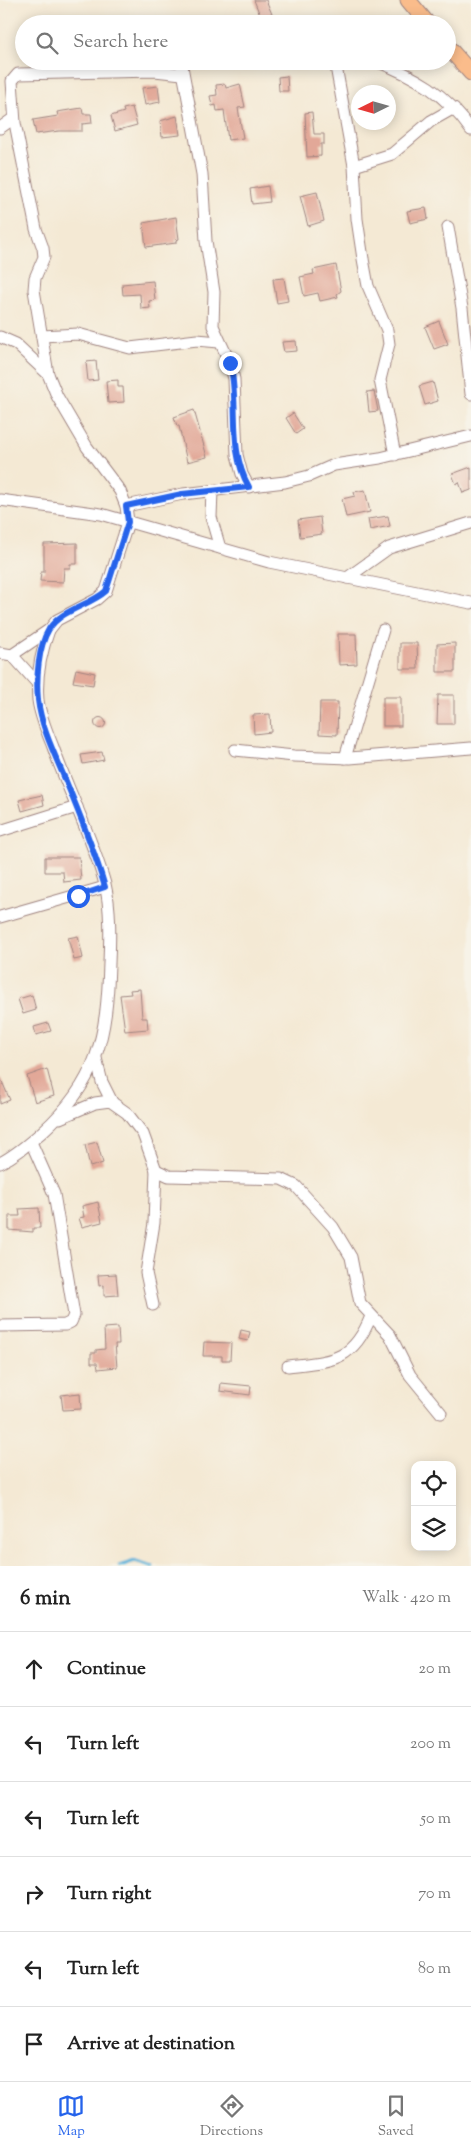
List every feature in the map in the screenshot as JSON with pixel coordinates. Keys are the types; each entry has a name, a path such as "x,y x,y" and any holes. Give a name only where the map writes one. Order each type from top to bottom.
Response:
{"main road":[{"path":"408,0 420,15"},
{"path":"456,56 471,73"}],"street":[{"path":"182,70 202,174 206,240 214,292 213,326 230,363 234,379 237,455 242,474 249,487"},
{"path":"337,70 354,166 357,219 362,259 368,286 386,330 389,344 380,380 394,455"},
{"path":"396,70 421,81 454,108 471,130"},
{"path":"12,655 49,630 57,620 97,599 106,591 128,522 126,506 120,491 87,447 72,423 48,374 34,290 36,278 44,257 43,248 33,214 14,118 12,81 18,74 155,71 182,74"},
{"path":"354,166 392,154 431,121 454,108"},
{"path":"0,128 14,118"},
{"path":"448,227 462,308 471,394"},
{"path":"42,336 78,334 130,348 197,340 219,342"},
{"path":"0,337 16,344 48,374"},
{"path":"126,506 182,494 249,487 298,479 334,465 394,455 471,436"},
{"path":"212,491 210,517 220,548"},
{"path":"0,500 101,514 269,562 471,603"},
{"path":"347,578 389,548 471,523"},
{"path":"0,1164 16,1155 56,1119 83,1086 96,1058 106,1022 110,938 105,887 93,845 45,725 38,702 42,650 49,630"},
{"path":"345,758 383,630"},
{"path":"0,653 12,655 38,683"},
{"path":"235,750 345,758 471,748"},
{"path":"0,831 77,808"},
{"path":"0,917 105,887"},
{"path":"96,1058 102,1082 112,1102 134,1119 143,1134 156,1170 152,1234 146,1273 153,1304"},
{"path":"56,1119 95,1103 112,1102"},
{"path":"0,1326 65,1325 71,1322 74,1315 54,1194 31,1142"},
{"path":"156,1170 169,1176 282,1179 296,1186 327,1220 350,1253 360,1303 390,1335 410,1375 441,1413"},
{"path":"288,1366 339,1358 358,1343 371,1316"}],"building":[{"path":"254,0 266,0 272,15 260,15"},
{"path":"287,76 288,91 279,91 278,77"},
{"path":"225,84 226,88 240,84 245,107 238,108 243,138 228,140 224,110 217,111 216,105 212,106 210,96 217,95 216,85"},
{"path":"158,86 160,102 145,105 142,88"},
{"path":"132,107 137,125 115,131 111,116 124,112 123,109"},
{"path":"82,108 83,114 91,114 92,123 82,124 82,131 36,134 33,120 58,116 57,112"},
{"path":"312,112 314,134 324,134 324,144 321,144 321,156 307,157 305,113"},
{"path":"177,116 180,135 162,137 160,121"},
{"path":"268,186 270,202 252,204 250,189"},
{"path":"317,192 324,221 308,226 300,196"},
{"path":"426,208 428,219 410,223 407,211"},
{"path":"176,217 179,239 176,240 176,243 146,247 143,223"},
{"path":"336,265 341,291 337,294 338,297 320,301 318,293 304,296 300,277 314,274 313,270"},
{"path":"284,278 288,301 277,303 273,279"},
{"path":"153,281 155,300 149,301 150,308 141,309 140,294 123,295 122,284"},
{"path":"439,321 448,344 434,349 425,327"},
{"path":"296,341 297,351 284,352 282,342"},
{"path":"96,361 98,380 88,381 86,362"},
{"path":"118,380 118,387 123,387 124,402 108,403 106,381"},
{"path":"433,382 438,401 425,405 419,386"},
{"path":"374,391 378,411 369,412 367,392"},
{"path":"194,410 207,457 187,462 179,426 177,426 174,417"},
{"path":"293,413 303,429 296,434 286,418"},
{"path":"471,467 471,490 463,493 459,482 456,484 452,474"},
{"path":"365,490 370,512 346,517 342,499 355,496 354,492"},
{"path":"388,516 390,526 370,530 368,519"},
{"path":"320,517 322,534 300,537 298,520"},
{"path":"77,543 77,564 70,564 70,568 64,568 63,582 40,581 41,572 44,572 44,544"},
{"path":"338,634 356,634 357,664 339,665"},
{"path":"400,643 417,643 418,669 400,669"},
{"path":"455,643 455,672 437,672 437,644"},
{"path":"76,669 95,673 93,685 73,682"},
{"path":"438,695 454,695 454,724 437,724"},
{"path":"383,697 401,697 401,726 383,726"},
{"path":"320,702 338,702 337,735 319,734"},
{"path":"270,714 271,732 254,734 253,715"},
{"path":"98,718 102,718 105,723 104,727 98,728 95,725 95,721"},
{"path":"102,752 104,760 83,764 81,755"},
{"path":"42,795 44,805 22,811 19,800"},
{"path":"45,857 79,857 81,880 64,882 63,872 45,872"},
{"path":"78,936 83,958 74,960 68,938"},
{"path":"140,989 142,1018 147,1018 148,1029 125,1031 120,995 131,994 130,990"},
{"path":"32,995 36,1010 23,1014 18,999"},
{"path":"48,1023 51,1031 36,1035 34,1027"},
{"path":"47,1069 54,1096 35,1102 27,1076"},
{"path":"0,1077 10,1100 0,1104"},
{"path":"97,1142 103,1163 90,1167 85,1145"},
{"path":"98,1202 102,1222 82,1227 79,1218 84,1217 82,1206"},
{"path":"39,1208 40,1228 33,1228 33,1232 9,1230 9,1216 20,1216 19,1209"},
{"path":"116,1274 118,1295 104,1296 104,1285 99,1286 98,1275"},
{"path":"118,1327 119,1344 115,1344 117,1367 98,1369 97,1363 91,1363 91,1353 96,1353 96,1350 105,1349 104,1328"},
{"path":"241,1330 250,1332 248,1341 239,1339"},
{"path":"204,1342 231,1343 230,1360 222,1360 222,1356 203,1356"},
{"path":"221,1383 251,1386 250,1395 220,1391"},
{"path":"80,1393 81,1409 63,1410 61,1395"}],"waterway":[{"path":"119,1566 135,1561 153,1566"}],"route":[{"path":"78,896 105,887 93,845 57,758 38,702 42,650 49,630 57,620 97,599 106,591 128,522 126,506 182,494 249,487 242,474 237,455 234,428 234,379 230,363"}]}
